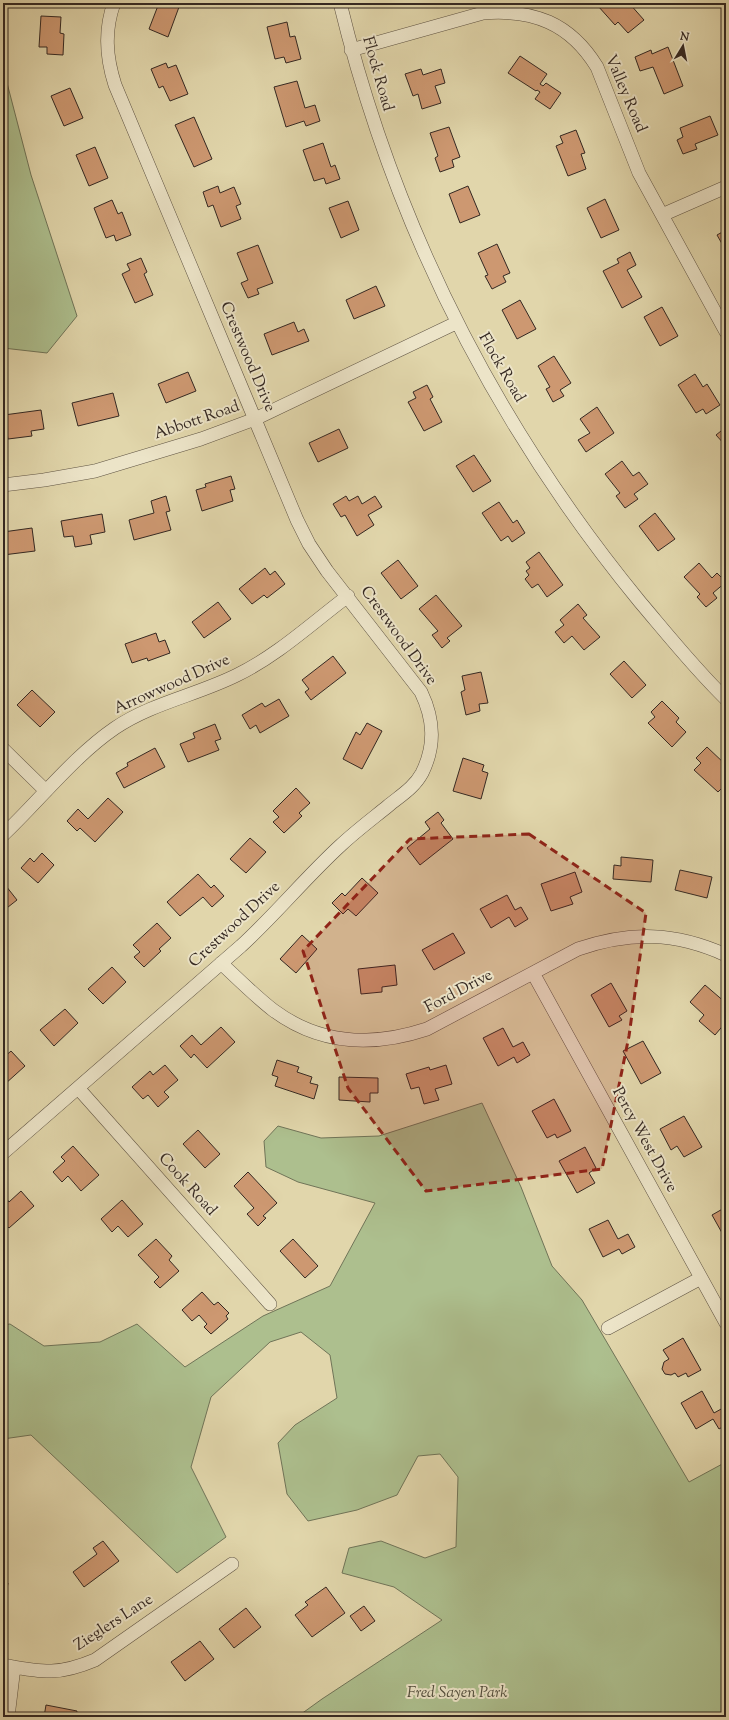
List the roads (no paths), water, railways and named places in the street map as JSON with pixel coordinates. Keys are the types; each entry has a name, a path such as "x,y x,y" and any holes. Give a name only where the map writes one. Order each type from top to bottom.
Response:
{"street":[{"name":"Crestwood Drive","path":"3,1153 270,919 311,874 342,844 412,787 421,775 428,758 432,742 432,724 428,707 421,692 348,596 327,571 309,544 297,520 109,68 107,33 110,14 114,3"},
{"name":"Flock Road","path":"340,3 351,50 370,116 394,184 422,251 456,323 492,387 537,460 586,532 620,577 675,644 726,699"},
{"name":"Valley Road","path":"351,50 483,13 504,11 522,13 541,18 559,27 576,40 597,67 639,173 726,332"},
{"path":"662,215 726,187"},
{"name":"Abbott Road","path":"3,485 44,480 95,471 201,439 255,419 456,323"},
{"name":"Arrowwood Drive","path":"3,835 96,743 115,728 136,716 236,676 262,662 348,596"},
{"path":"3,749 46,792"},
{"name":"Ford Drive","path":"221,963 273,1010 294,1023 316,1033 337,1038 364,1041 388,1040 407,1036 427,1029 578,949 598,942 625,936 650,935 677,938 703,945 726,955"},
{"name":"Percy West Drive","path":"533,972 726,1323"},
{"name":"Cook Road","path":"78,1088 270,1304"},
{"path":"608,1328 701,1278"},
{"name":"Zieglers Lane","path":"8,1666 43,1672 77,1668 94,1660 232,1564"},
{"path":"8,1666 8,1717"}],"park label":[{"name":"Fred Sayen Park","path":"457,1693"}]}
